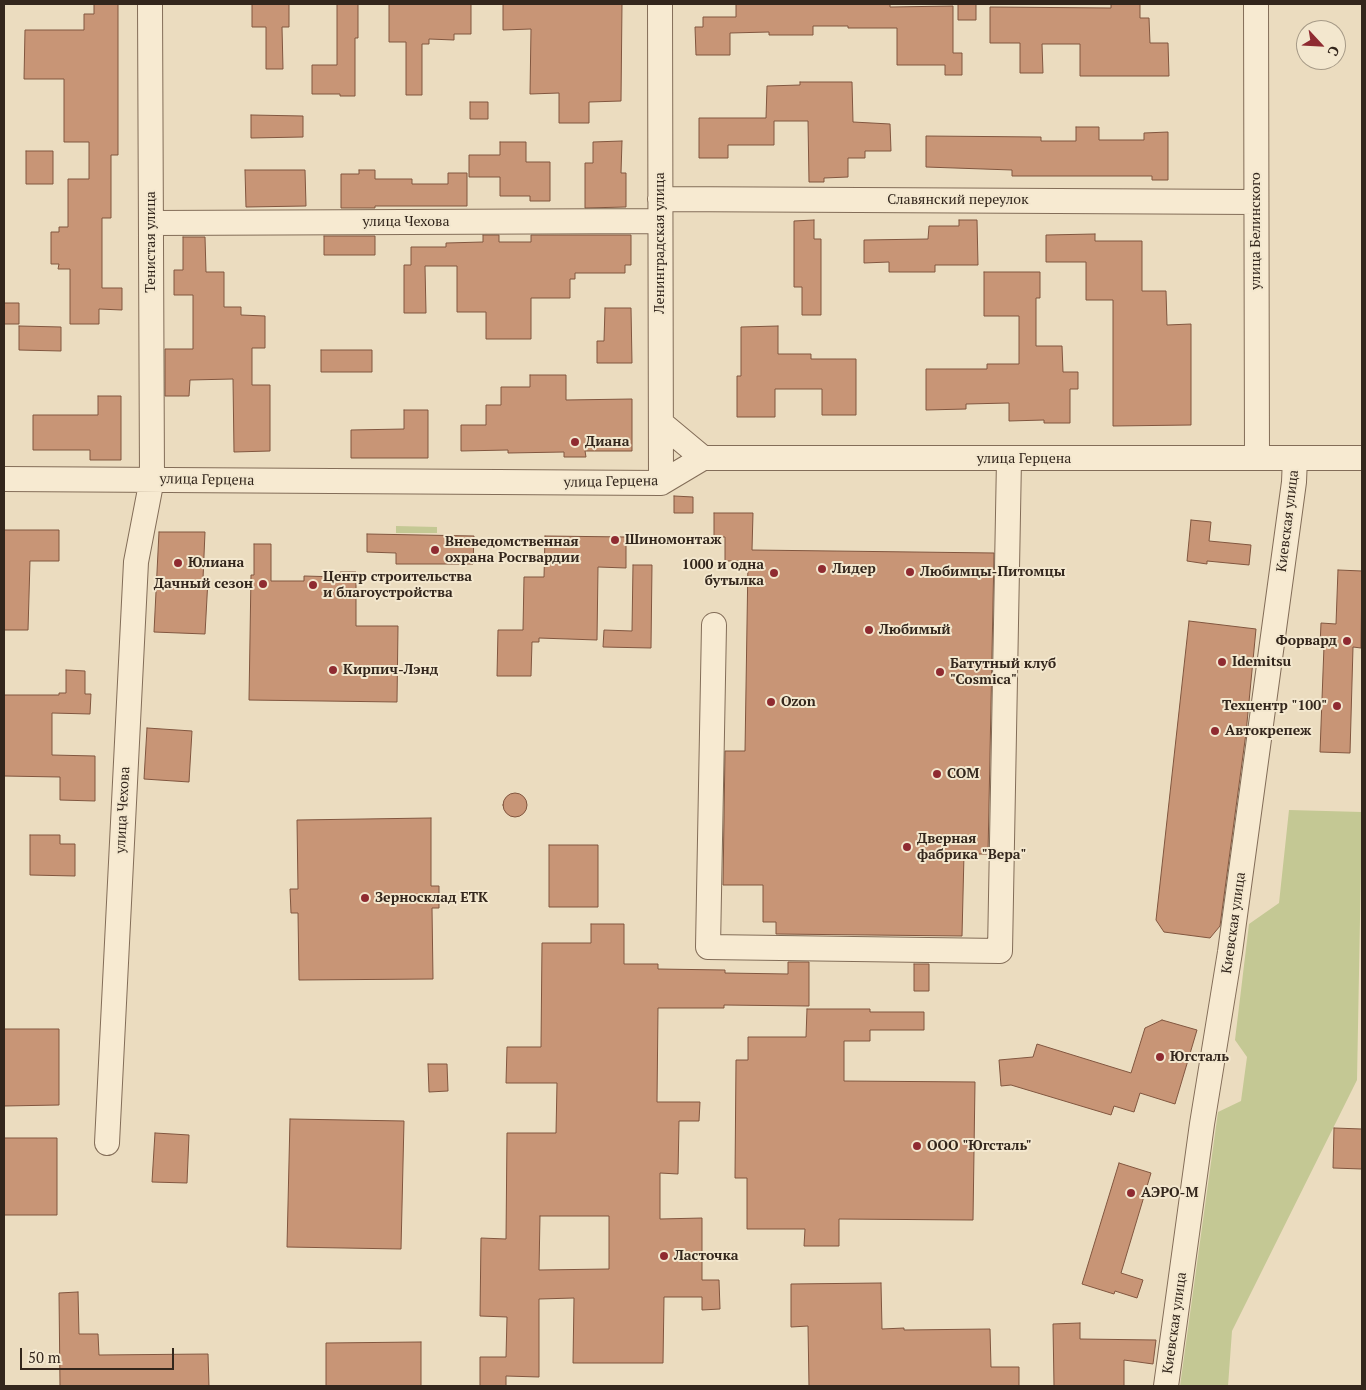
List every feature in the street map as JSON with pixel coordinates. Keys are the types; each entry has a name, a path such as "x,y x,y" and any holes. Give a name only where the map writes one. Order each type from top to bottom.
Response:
{"street":[{"name":"Тенистая улица","path":"150,4 152,479"},
{"name":"Ленинградская улица","path":"660,4 661,483"},
{"name":"улица Белинского","path":"1256,4 1258,458"},
{"name":"Славянский переулок","path":"660,210 1256,202"},
{"name":"улица Чехова","path":"151,223 660,210"},
{"path":"661,423 703,458"},
{"name":"улица Герцена","path":"4,479 661,483 703,458 1362,458"},
{"name":"Киевская улица","path":"1166,1386 1202,1124 1230,952 1296,471 1295,458"},
{"path":"714,625 708,947 1000,952 1009,459"},
{"name":"улица Чехова","path":"107,1142 136,562 152,479"}],"green space":[{"path":"396,526 437,527 437,533 396,533"},
{"path":"1289,810 1362,812 1357,1080 1232,1331 1228,1386 1180,1386 1218,1112 1241,1101 1247,1057 1235,1040 1249,924 1279,903"}],"building":[{"path":"94,4 118,4 118,155 111,155 111,218 102,218 102,288 122,288 122,310 99,309 99,324 70,324 70,269 58,269 59,264 51,264 51,232 59,232 59,227 68,227 68,179 89,179 89,142 64,142 64,79 24,79 25,30 84,30 84,14 94,14"},
{"path":"252,4 289,4 289,27 282,27 283,69 266,69 266,27 252,27"},
{"path":"337,4 358,4 358,38 355,38 355,96 312,94 312,65 337,65"},
{"path":"389,4 471,4 471,34 454,34 454,40 429,39 429,44 422,44 422,95 406,95 406,42 389,42"},
{"path":"503,4 622,4 621,101 589,102 589,123 559,123 559,93 530,94 531,29 503,30"},
{"path":"736,4 890,4 890,7 953,6 953,53 962,53 962,75 945,75 945,65 897,65 897,28 813,26 813,35 769,35 769,32 730,33 730,55 696,55 695,27 703,27 703,17 736,17"},
{"path":"958,4 976,4 976,20 958,20"},
{"path":"1111,4 1140,4 1140,18 1149,18 1150,43 1168,43 1169,76 1080,76 1080,44 1042,44 1043,73 1020,73 1020,43 990,43 990,7 1111,8"},
{"path":"800,82 852,82 853,122 890,124 891,151 865,151 865,158 848,158 848,177 824,178 824,182 809,182 808,121 774,121 774,145 728,145 728,158 699,158 699,118 766,118 767,86 800,85"},
{"path":"470,102 488,102 488,119 470,119"},
{"path":"251,115 303,116 303,137 251,138"},
{"path":"1076,127 1099,127 1099,140 1144,140 1144,133 1168,132 1168,180 1152,180 1152,176 1012,176 1012,170 926,167 926,136 1041,137 1041,141 1076,141"},
{"path":"622,141 621,173 626,173 626,207 585,208 585,163 593,163 593,142"},
{"path":"500,142 526,142 526,162 550,162 550,201 530,201 530,196 500,196 500,177 469,177 469,155 500,155"},
{"path":"26,151 53,151 53,184 26,184"},
{"path":"245,170 305,170 306,206 246,207"},
{"path":"359,170 375,170 375,179 412,179 412,184 448,184 448,173 467,173 467,206 341,208 341,174 359,174"},
{"path":"814,220 814,239 821,239 821,315 802,315 802,287 794,287 794,221"},
{"path":"959,220 977,220 978,265 935,265 935,272 889,272 889,262 864,263 864,240 928,239 929,226 959,226"},
{"path":"1095,234 1095,241 1142,241 1142,291 1166,291 1167,325 1191,324 1191,425 1113,426 1113,300 1086,300 1086,262 1046,262 1046,235"},
{"path":"483,235 499,235 499,242 531,242 531,235 631,235 631,265 625,265 625,273 575,273 575,279 570,279 570,298 531,298 531,339 486,339 486,312 457,312 457,266 425,266 426,313 404,313 404,265 411,265 411,247 446,247 446,243 483,242"},
{"path":"324,236 375,236 375,255 324,255"},
{"path":"183,237 205,237 206,272 224,272 224,307 241,307 241,315 265,316 265,348 252,348 252,385 270,385 270,451 234,452 233,379 190,380 189,396 165,396 165,349 193,349 193,295 174,295 174,270 183,270"},
{"path":"984,272 1040,272 1040,298 1036,298 1036,346 1062,346 1063,372 1078,372 1078,389 1070,389 1070,423 1044,423 1044,420 1009,421 1009,403 966,404 966,409 926,410 926,369 987,369 987,364 1019,364 1019,316 984,316"},
{"path":"4,303 19,303 19,324 4,324"},
{"path":"605,308 631,308 632,363 597,363 597,341 604,341"},
{"path":"19,326 61,327 61,351 19,350"},
{"path":"778,326 778,354 811,354 811,359 856,359 856,415 822,415 822,389 775,389 775,417 737,417 737,376 741,376 741,327"},
{"path":"321,350 372,350 372,372 321,372"},
{"path":"530,375 566,375 566,400 632,399 632,451 585,451 586,457 564,457 564,452 508,453 508,450 461,451 461,425 486,425 486,405 501,405 501,387 530,387"},
{"path":"98,396 121,396 121,460 90,460 90,450 33,450 33,415 98,415"},
{"path":"404,410 428,410 428,458 351,458 351,430 404,429"},
{"path":"674,496 693,497 693,513 674,513"},
{"path":"714,513 753,513 752,550 994,553 988,854 964,854 962,936 776,934 776,922 763,922 763,885 723,885 725,751 745,751 748,561 725,561 725,537 714,537"},
{"path":"1191,520 1211,522 1209,541 1251,545 1249,565 1207,561 1207,564 1187,561"},
{"path":"4,530 59,530 59,561 30,561 28,630 4,630"},
{"path":"159,532 205,532 203,579 208,579 205,634 154,632"},
{"name":"Вневедомственная охрана Росгвардии","path":"367,534 474,536 473,564 396,564 396,553 367,552"},
{"path":"545,536 626,537 626,568 598,567 597,640 539,638 539,642 532,642 531,676 497,676 498,630 523,630 524,577 544,577"},
{"path":"254,544 271,544 271,581 304,581 304,576 340,577 340,572 356,572 356,626 398,626 397,702 249,700 251,575 254,575"},
{"path":"633,565 652,565 651,648 603,647 604,630 632,631"},
{"path":"1338,570 1362,571 1361,648 1353,647 1350,753 1320,752 1324,646 1320,646 1321,623 1336,624"},
{"path":"1189,621 1256,629 1246,733 1220,926 1210,938 1164,932 1156,920"},
{"path":"66,670 85,671 85,694 91,694 90,714 52,713 52,755 95,756 95,801 60,800 60,777 4,776 4,695 59,695 59,693 66,693"},
{"path":"147,728 192,731 189,782 144,779"},
{"path":"515,793 520,794 526,800 526,810 520,816 515,817 510,816 504,810 503,805 504,800 510,794"},
{"name":"Зерносклад ЕТК","path":"431,818 431,886 439,886 439,908 432,908 433,979 299,980 298,913 291,913 290,889 298,889 297,820"},
{"path":"30,835 60,835 60,844 75,844 75,876 30,875"},
{"path":"549,845 598,845 598,907 549,907"},
{"path":"591,924 624,924 624,964 658,964 658,969 725,970 725,973 788,974 788,962 809,962 809,1006 724,1005 724,1008 658,1008 657,1102 700,1102 699,1121 679,1121 678,1174 660,1173 660,1219 702,1218 702,1280 719,1280 720,1309 702,1310 702,1297 664,1297 663,1363 573,1363 574,1298 539,1299 539,1377 506,1376 506,1386 480,1386 480,1357 506,1357 507,1317 480,1316 481,1238 506,1239 507,1133 556,1133 557,1083 506,1083 507,1047 541,1047 542,943 591,943","holes":["540,1216 609,1216 609,1269 539,1270"]},
{"path":"914,964 929,964 929,991 914,991"},
{"path":"807,1009 870,1009 870,1012 924,1012 924,1030 870,1030 870,1041 844,1041 844,1081 975,1082 973,1220 839,1219 839,1246 804,1246 805,1229 747,1229 747,1178 735,1178 736,1060 748,1060 748,1037 806,1037"},
{"path":"1162,1020 1197,1030 1175,1104 1140,1093 1134,1112 1114,1106 1111,1115 1011,1085 1001,1086 999,1060 1033,1057 1037,1044 1131,1073 1145,1028"},
{"path":"4,1029 59,1029 59,1105 4,1106"},
{"path":"428,1064 447,1064 448,1091 429,1092"},
{"path":"290,1119 404,1121 401,1249 287,1247"},
{"path":"1334,1128 1362,1129 1362,1169 1333,1168"},
{"path":"155,1133 189,1135 187,1183 152,1182"},
{"path":"4,1138 57,1138 57,1215 4,1215"},
{"path":"1119,1163 1151,1173 1121,1273 1143,1280 1137,1298 1115,1291 1114,1294 1082,1284"},
{"path":"881,1283 882,1329 990,1329 991,1367 1019,1367 1019,1386 809,1386 808,1326 791,1327 791,1284"},
{"path":"78,1292 79,1334 98,1334 99,1355 208,1354 209,1386 60,1386 59,1293"},
{"path":"1080,1323 1080,1339 1156,1340 1153,1364 1124,1360 1124,1386 1054,1386 1053,1324"},
{"path":"421,1342 421,1386 326,1386 326,1343"}],"place":[{"name":"Диана","path":"575,442"},
{"name":"Шиномонтаж","path":"615,540"},
{"name":"Вневедомственная охрана Росгвардии","path":"435,550"},
{"name":"Юлиана","path":"178,563"},
{"name":"Лидер","path":"822,569"},
{"name":"Любимцы-Питомцы","path":"910,572"},
{"name":"1000 и одна бутылка","path":"774,573"},
{"name":"Дачный сезон","path":"263,584"},
{"name":"Центр строительства и благоустройства","path":"313,585"},
{"name":"Любимый","path":"869,630"},
{"name":"Форвард","path":"1347,641"},
{"name":"Idemitsu","path":"1222,662"},
{"name":"Кирпич-Лэнд","path":"333,670"},
{"name":"Батутный клуб \"Cosmica\"","path":"940,672"},
{"name":"Ozon","path":"771,702"},
{"name":"Техцентр \"100\"","path":"1337,706"},
{"name":"Автокрепеж","path":"1215,731"},
{"name":"СОМ","path":"937,774"},
{"name":"Дверная фабрика \"Вера\"","path":"907,847"},
{"name":"Зерносклад ЕТК","path":"365,898"},
{"name":"Югсталь","path":"1160,1057"},
{"name":"ООО \"Югсталь\"","path":"917,1146"},
{"name":"АЭРО-М","path":"1131,1193"},
{"name":"Ласточка","path":"664,1256"}]}
